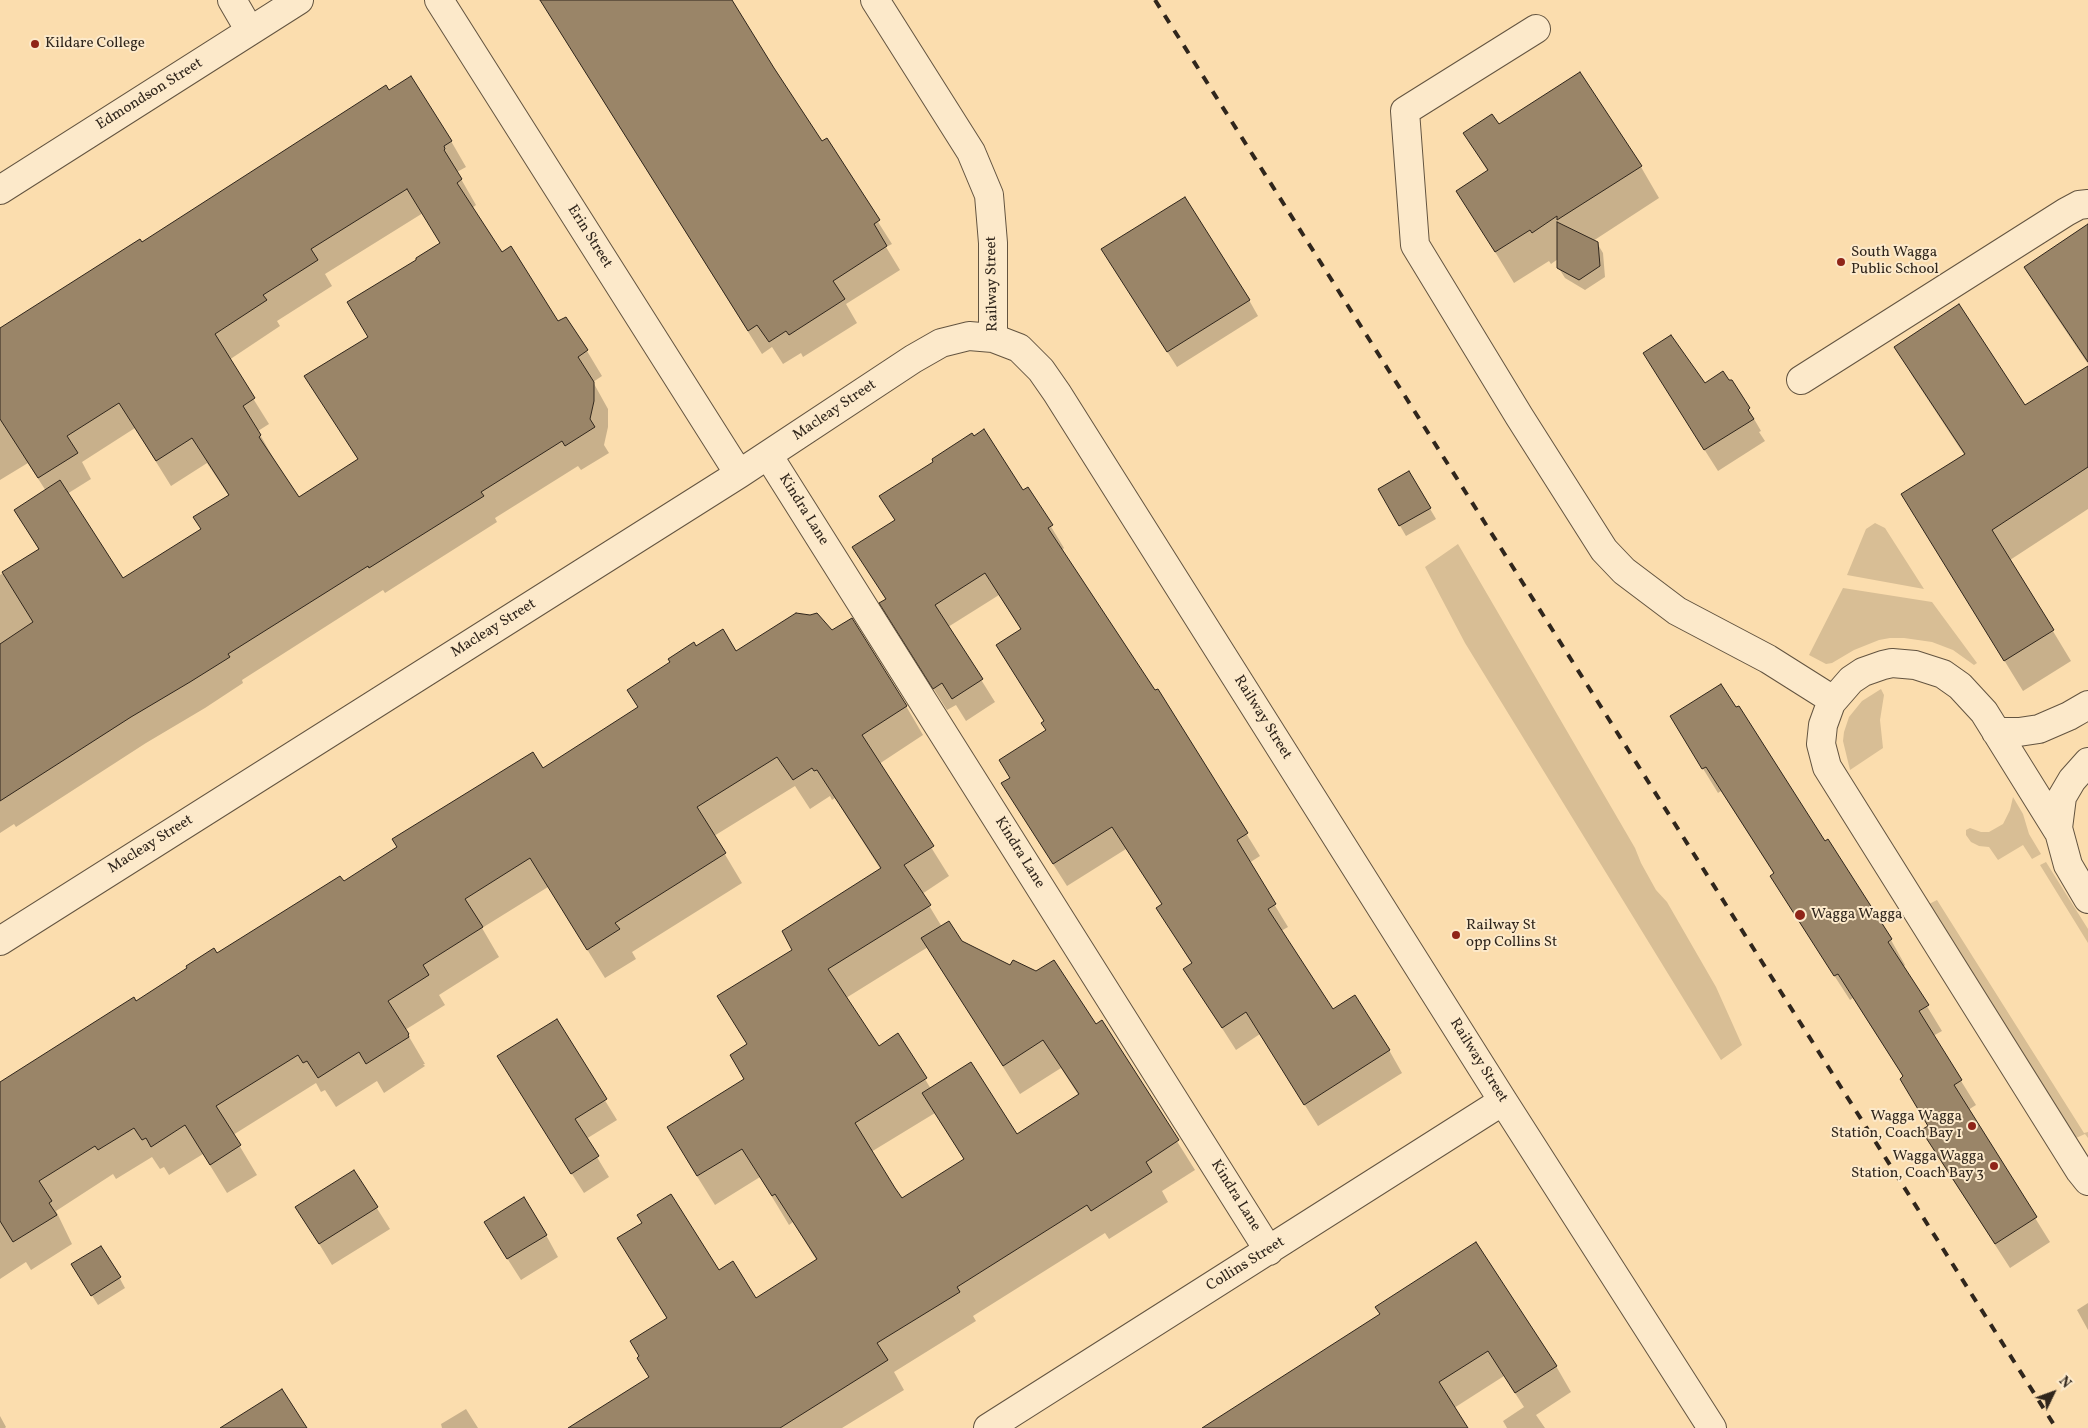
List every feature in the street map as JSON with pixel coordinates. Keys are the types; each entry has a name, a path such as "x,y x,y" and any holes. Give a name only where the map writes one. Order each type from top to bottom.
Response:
{"street":[{"path":"232,0 250,31"},
{"name":"Edmondson Street","path":"0,190 299,0"},
{"name":"Erin Street","path":"439,0 739,474"},
{"name":"Railway Street","path":"875,0 971,152 990,195 993,243 994,338 1018,348 1041,370 1057,393 1503,1101 1712,1428"},
{"path":"1536,29 1405,111 1414,245 1604,550 1624,571 1677,611 1768,659 1833,700"},
{"path":"1801,380 2066,212 2079,205 2088,204"},
{"name":"Macleay Street","path":"0,941 739,474 906,364 941,344 969,336 994,338"},
{"name":"Kindra Lane","path":"768,455 1269,1251"},
{"path":"2088,899 2068,865 2058,831 1981,708 1960,686 1943,674 1915,664 1892,663 1876,667 1851,680 1833,700 1825,716 1822,734 1822,749 1827,767 2088,1181"},
{"path":"1996,732 2020,732 2039,728 2070,716 2088,705"},
{"path":"2058,831 2058,817 2062,797 2072,780 2088,762"},
{"name":"Collins Street","path":"988,1428 1503,1101"}],"shaded area":[{"path":"1875,523 1885,528 1924,589 1847,575 1866,529"},
{"path":"1458,544 1635,848 1656,890 1667,902 1716,987 1742,1045 1721,1060 1465,643 1425,567"},
{"path":"1843,588 1932,602 1977,663 1974,665 1953,650 1932,642 1904,638 1879,640 1854,650 1832,663 1826,664 1809,655"},
{"path":"1881,689 1884,695 1880,720 1883,748 1850,770 1843,741 1849,717 1862,701"},
{"path":"2013,797 2023,814 2029,834 2041,854 2032,859 2023,845 1998,860 1989,847 1979,846 1971,842 1966,835 1966,830 1970,828 1981,832 1989,832 2003,824 2010,810"},
{"path":"2046,862 2088,929 2088,943 2040,865"},
{"path":"1937,900 2084,1133 2088,1132 2088,1138 2085,1134 2076,1138 1927,905"}],"building":[{"path":"540,0 732,0 822,141 827,138 880,220 874,224 887,246 833,281 845,299 789,335 786,331 769,342 757,325 748,331"},
{"path":"1580,72 1642,166 1557,220 1557,216 1532,233 1530,230 1495,252 1456,191 1488,170 1463,133 1492,114 1499,124"},
{"path":"411,76 452,141 444,146 444,150 462,179 457,183 502,252 511,246 558,321 566,317 588,350 578,357 594,382 594,401 590,419 595,427 565,446 562,441 481,492 484,496 228,654 230,657 131,717 0,801 0,644 33,622 2,572 39,549 14,510 60,480 123,578 201,529 193,517 229,495 192,438 156,461 119,403 67,436 78,453 38,478 0,419 0,328 140,239 142,242 386,85 389,90","holes":["407,189 440,243 347,302 368,337 304,376 358,459 299,497 259,437 261,435 243,406 255,398 215,334 267,300 263,295 318,260 311,249"]},
{"path":"1185,197 1250,300 1167,352 1101,249"},
{"path":"1557,222 1598,242 1600,266 1579,280 1557,268"},
{"path":"2088,224 2088,362 2024,267"},
{"path":"1959,304 2025,405 2088,366 2088,467 1992,530 2054,630 2004,661 1901,494 1965,454 1894,347"},
{"path":"1671,335 1705,383 1723,371 1729,380 1732,380 1750,408 1748,410 1754,419 1704,450 1643,353"},
{"path":"984,429 1023,490 1028,487 1053,525 1048,528 1155,690 1158,689 1248,833 1237,840 1276,904 1268,909 1333,1009 1355,995 1390,1050 1304,1105 1246,1012 1222,1028 1183,969 1192,963 1156,908 1162,904 1112,827 1053,864 1001,783 1010,778 999,760 1046,730 1041,723 1044,721 996,645 1021,629 985,573 935,605 983,679 952,699 942,683 933,689 879,603 886,599 852,547 895,520 879,496 933,462 932,459 972,433 974,436"},
{"path":"1409,471 1431,508 1399,526 1378,489"},
{"path":"796,613 810,615 817,613 832,630 852,618 907,706 862,735 934,846 904,865 931,905 828,969 879,1046 898,1033 927,1078 855,1123 895,1188 902,1198 964,1159 922,1093 971,1062 1017,1134 1079,1094 1043,1040 1003,1066 921,938 949,921 962,941 1010,965 1013,960 1036,971 1054,960 1096,1024 1102,1020 1179,1140 1146,1162 1152,1172 1091,1211 1087,1205 957,1287 960,1292 877,1343 888,1360 780,1428 568,1428 649,1377 637,1358 639,1356 630,1341 667,1318 617,1238 642,1223 637,1215 671,1194 719,1270 733,1261 756,1298 817,1259 775,1194 772,1196 742,1149 697,1176 667,1127 744,1079 730,1055 747,1044 717,996 792,950 782,931 881,868 817,770 814,771 812,768 793,780 777,757 697,807 726,853 615,923 620,929 587,950 530,858 465,899 483,927 423,965 429,975 388,1001 409,1034 409,1037 366,1064 359,1052 318,1078 307,1061 303,1063 298,1055 216,1106 241,1145 210,1165 185,1125 151,1147 146,1138 142,1140 134,1128 98,1150 95,1146 39,1181 52,1201 49,1203 57,1215 13,1242 0,1221 0,1082 134,997 136,1001 214,948 217,953 340,876 344,881 397,847 392,839 533,752 543,768 638,707 627,690 670,662 668,659 694,642 696,646 723,629 736,651"},
{"path":"1721,684 1736,707 1739,706 1825,841 1828,839 1892,939 1888,942 1929,1005 1919,1011 1962,1080 1954,1085 2037,1217 1995,1244 1921,1130 1928,1126 1900,1079 1903,1076 1838,974 1834,976 1770,876 1774,873 1706,767 1702,769 1670,716"},
{"path":"557,1019 607,1099 575,1119 599,1156 571,1174 497,1056"},
{"path":"354,1170 378,1207 319,1244 295,1207"},
{"path":"524,1197 547,1235 507,1259 484,1222"},
{"path":"1476,1242 1557,1366 1515,1393 1488,1351 1439,1382 1468,1428 1202,1428 1380,1314 1375,1307"},
{"path":"101,1246 121,1277 91,1296 71,1264"},
{"path":"282,1389 307,1428 220,1428"}],"railway":[{"path":"1155,0 2056,1428"}],"place":[{"name":"Kildare College","path":"35,44"},
{"name":"South Wagga Public School","path":"1841,262"},
{"name":"Wagga Wagga","path":"1800,915"},
{"name":"Railway St opp Collins St","path":"1456,935"},
{"name":"Wagga Wagga Station, Coach Bay 1","path":"1972,1126"},
{"name":"Wagga Wagga Station, Coach Bay 3","path":"1994,1166"}]}
